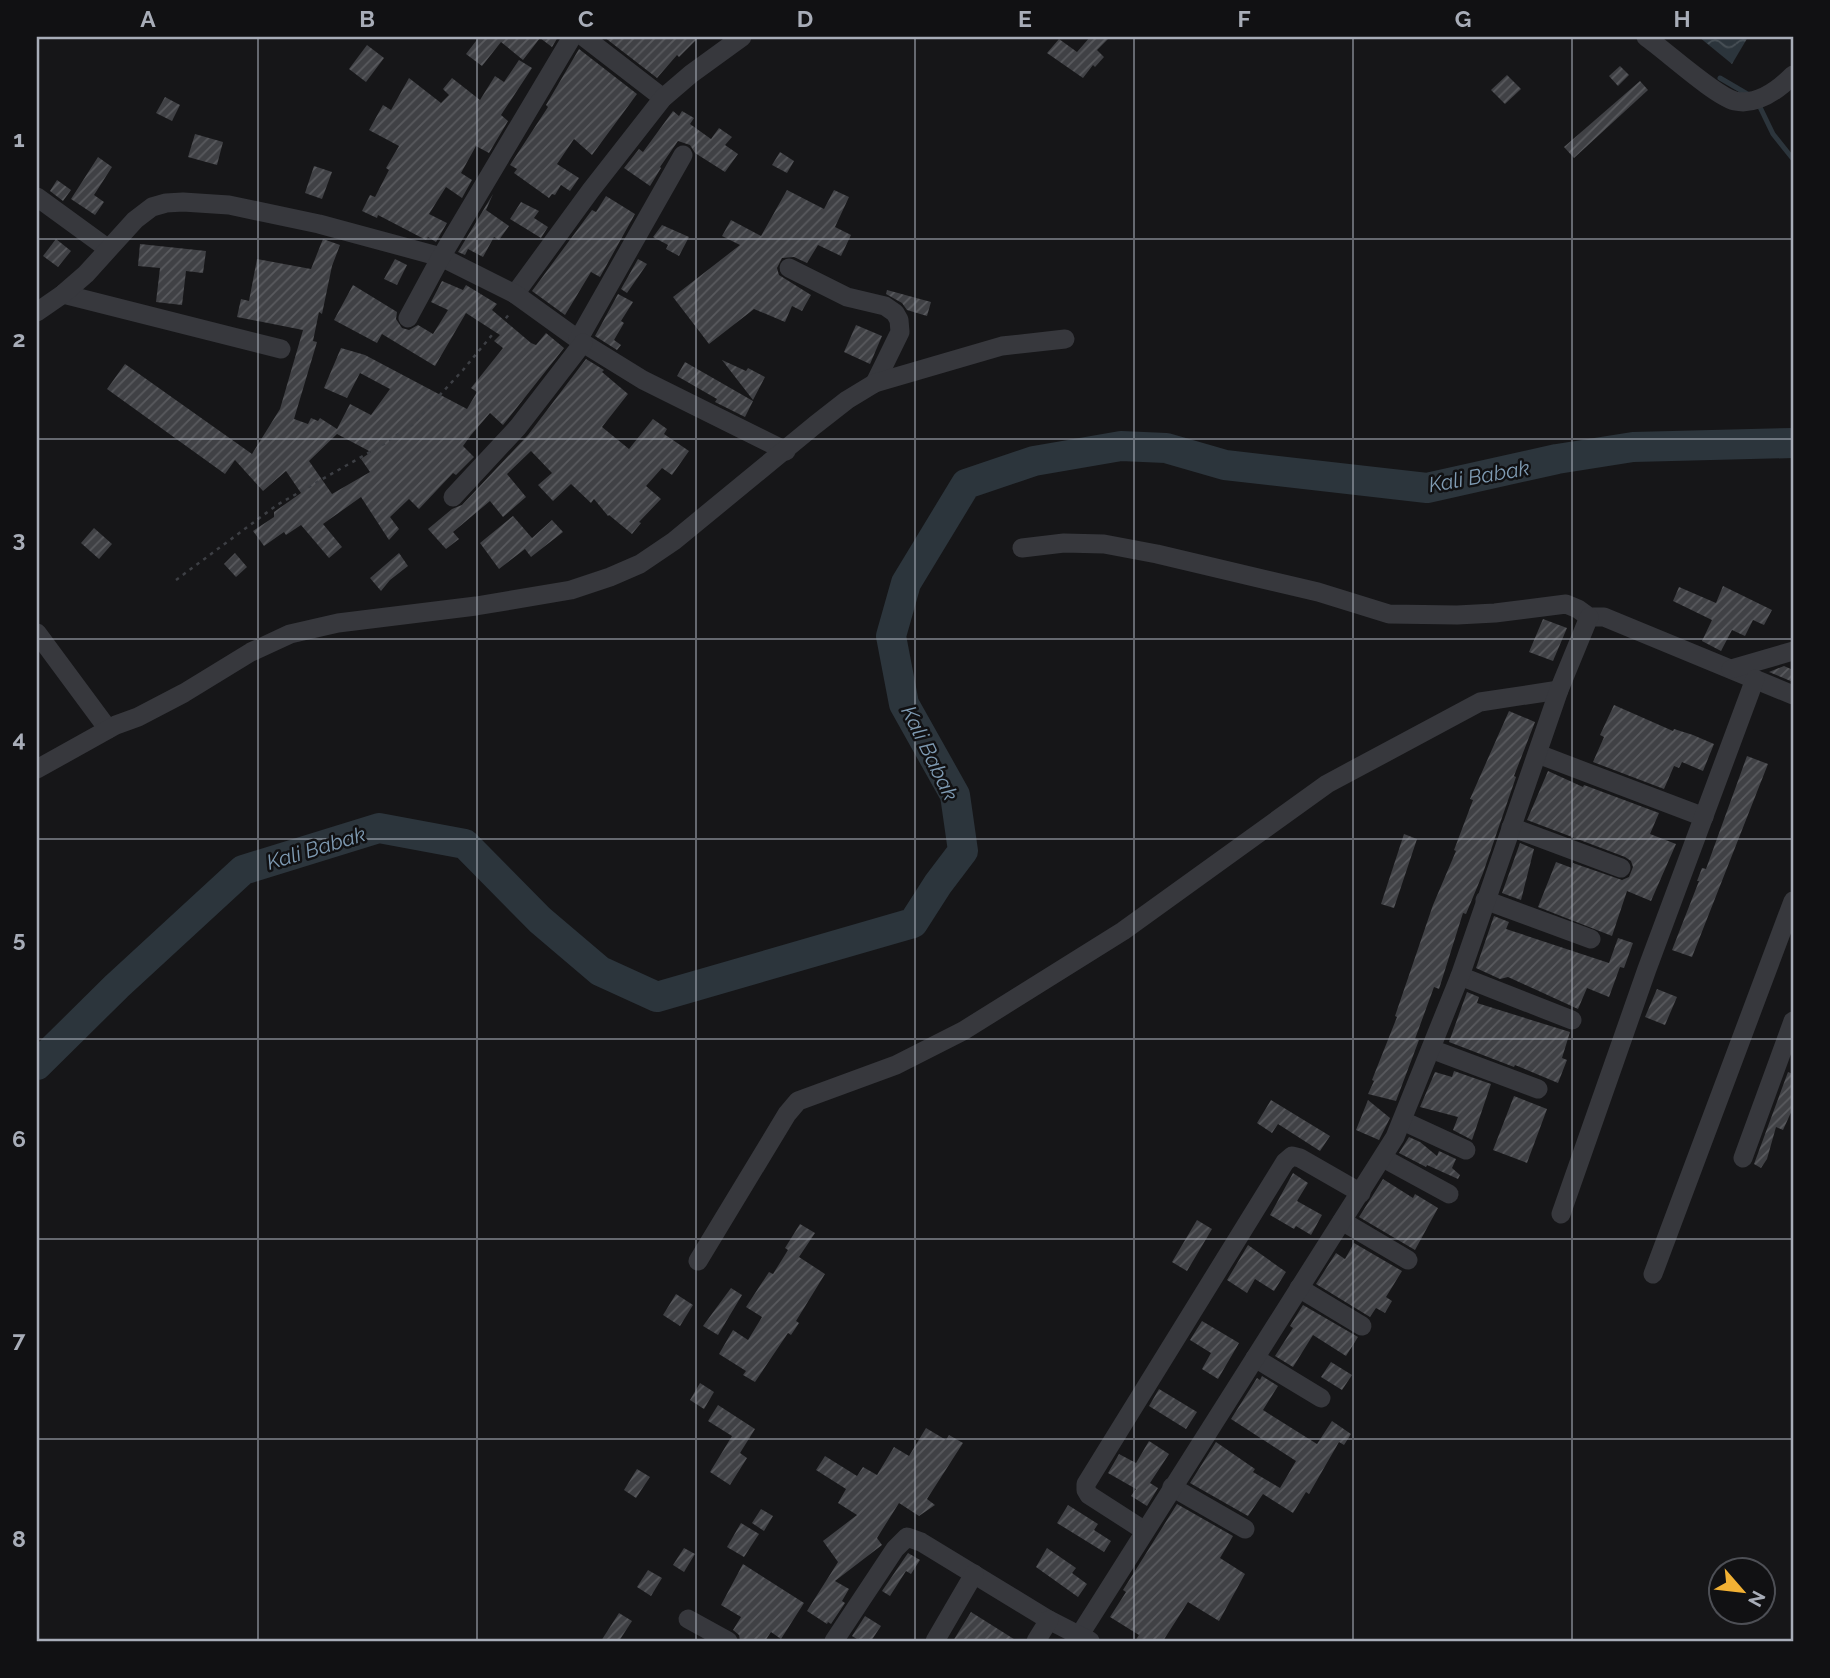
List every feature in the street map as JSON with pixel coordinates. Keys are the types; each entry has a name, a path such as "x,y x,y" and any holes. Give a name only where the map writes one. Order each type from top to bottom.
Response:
{"street":[{"path":"408,318 441,257 572,37"},
{"path":"584,37 663,98"},
{"path":"518,296 591,190 663,98 742,37"},
{"path":"1646,37 1718,92 1735,101 1768,96 1793,75"},
{"path":"453,497 518,427 580,342 683,155"},
{"path":"37,197 107,248"},
{"path":"37,312 86,274 107,248 152,207 183,202 229,205 319,224 441,257 518,296 580,342 683,401 786,451"},
{"path":"789,268 847,297 886,306 895,313 900,332 875,383"},
{"path":"63,294 281,349"},
{"path":"37,769 108,729 184,693 251,652 290,634 338,623 476,606 571,590 610,577 640,564 674,541 847,400 875,383 1002,346 1065,338"},
{"path":"1022,548 1064,543 1104,544 1318,592 1389,614 1494,613 1566,604 1589,617 1604,617 1793,695"},
{"path":"834,1641 895,1549 907,1537 921,1542 1085,1639 1172,1487 1361,1193 1403,1121 1460,976 1559,690 1589,617"},
{"path":"37,633 108,729"},
{"path":"1731,669 1793,651"},
{"path":"1561,1214 1638,995 1755,679"},
{"path":"698,1262 787,1114 798,1101 896,1065 963,1031 1123,931 1326,784 1480,702 1559,690"},
{"path":"1538,754 1704,817"},
{"path":"1511,827 1621,868"},
{"path":"1485,900 1591,939"},
{"path":"1653,1274 1793,901"},
{"path":"1460,976 1572,1020"},
{"path":"1743,1158 1793,1021"},
{"path":"1430,1049 1538,1089"},
{"path":"1403,1121 1466,1150"},
{"path":"1145,1531 1089,1495 1086,1484 1284,1162 1292,1156 1300,1158 1361,1193"},
{"path":"1383,1158 1449,1195"},
{"path":"1342,1221 1408,1261"},
{"path":"1299,1288 1362,1326"},
{"path":"1255,1358 1321,1398"},
{"path":"1172,1487 1245,1529"},
{"path":"935,1641 974,1574"},
{"path":"688,1619 728,1641"},
{"path":"1036,1641 1049,1620"}],"path":[{"path":"176,580 277,505 412,425 463,370 518,296"}],"water":[{"path":"1699,37 1748,37 1732,64"}],"building":[{"path":"479,37 558,37 552,47 540,38 523,60 501,42 482,66 466,54"},
{"path":"604,37 699,37 679,57 677,55 657,78"},
{"path":"1090,37 1110,37 1097,50 1104,57 1095,67 1093,65 1083,78 1047,53 1059,39 1077,52"},
{"path":"367,45 384,58 366,82 349,69"},
{"path":"579,49 637,94 592,155 574,139 557,164 579,178 570,191 561,185 555,195 552,194 549,198 514,173 517,169 510,165 548,107 546,105"},
{"path":"519,60 532,68 501,115 508,121 489,153 476,146 461,173 472,180 462,198 446,187 429,214 447,223 436,242 428,237 426,240 378,215 377,218 362,211 370,195 375,197 389,170 386,168 399,146 369,130 383,105 391,110 409,78 441,103 449,95 443,89 452,78 480,100 495,76 504,82"},
{"path":"1620,66 1629,75 1618,86 1609,76"},
{"path":"1507,75 1521,89 1505,104 1491,90"},
{"path":"1640,81 1648,90 1574,158 1564,147"},
{"path":"165,97 180,105 172,121 156,113"},
{"path":"673,111 679,116 682,111 694,118 690,124 711,139 719,128 732,137 725,145 738,154 725,172 695,153 690,145 678,141 650,186 624,168 639,149 643,152"},
{"path":"195,134 223,142 217,165 188,157"},
{"path":"780,152 794,161 787,173 772,165"},
{"path":"98,157 112,167 94,195 104,202 95,215 71,199"},
{"path":"314,166 332,172 322,199 305,193"},
{"path":"57,180 71,190 63,201 50,191"},
{"path":"787,190 824,209 834,190 849,197 835,227 851,235 841,256 818,245 807,263 794,257 782,258 777,268 779,275 811,295 802,311 792,306 785,322 754,309 709,344 673,297 740,245 722,236 731,220 761,236"},
{"path":"493,194 486,210 509,226 499,240 494,237 483,257 468,249 465,255 458,252"},
{"path":"606,196 635,214 600,277 591,272 565,315 532,291 592,210 596,212"},
{"path":"521,202 539,211 534,218 548,227 541,238 510,219"},
{"path":"662,225 689,237 679,256 666,249 668,245 653,237"},
{"path":"56,239 71,251 58,267 43,256"},
{"path":"323,239 340,245 332,266 322,314 319,312 313,341 317,342 294,419 308,424 311,418 318,421 320,418 337,429 350,404 371,415 390,389 360,373 347,398 324,388 341,348 365,355 467,409 477,392 471,388 503,348 494,341 500,335 466,313 435,366 382,334 377,343 334,320 353,285 397,312 396,319 402,328 409,330 418,325 433,334 448,310 431,302 442,281 463,290 466,285 497,304 492,310 531,343 536,345 546,333 564,348 503,425 490,413 471,435 463,446 474,457 456,475 453,473 419,509 409,499 390,517 399,529 389,540 361,497 323,524 342,547 329,558 301,525 286,535 284,532 264,546 253,531 301,493 286,471 263,491 235,460 225,474 107,389 125,364 252,454 280,409 303,330 237,317 241,299 249,301 257,259 311,269","holes":["337,434 371,452 361,459 370,472 332,494 309,461"]},
{"path":"140,244 206,251 203,273 186,271 182,305 156,302 160,268 138,266"},
{"path":"395,259 407,265 397,285 384,279"},
{"path":"638,259 647,264 627,293 621,289"},
{"path":"887,290 931,302 927,316 907,310 902,303 886,294"},
{"path":"618,294 633,302 621,321 624,323 614,340 621,345 617,350 595,336"},
{"path":"856,325 882,336 870,364 844,352"},
{"path":"586,359 604,370 602,372 628,394 602,427 629,449 653,419 667,429 664,434 689,451 672,475 662,468 646,486 661,499 639,522 641,523 632,534 608,516 594,499 591,503 571,484 553,501 538,485 552,473 531,451 507,474 526,497 503,517 490,501 453,532 459,539 446,549 428,529 452,509 462,505 528,435"},
{"path":"722,360 746,371 748,368 765,377 753,400"},
{"path":"685,362 753,401 745,417 715,402 717,399 677,376"},
{"path":"513,516 532,538 552,520 563,532 531,557 525,549 499,569 480,543"},
{"path":"94,528 112,544 99,559 81,543"},
{"path":"235,553 247,567 236,577 224,564"},
{"path":"399,553 408,566 381,591 370,578"},
{"path":"1723,586 1772,610 1764,625 1753,620 1745,636 1732,630 1721,651 1702,641 1712,620 1673,601 1679,587 1716,603"},
{"path":"1543,619 1567,628 1553,661 1529,652"},
{"path":"1784,666 1793,670 1793,682 1769,672"},
{"path":"1614,705 1673,731 1674,729 1693,735 1714,744 1703,771 1682,762 1679,768 1674,766 1664,789 1593,762 1604,737 1600,735"},
{"path":"1509,711 1535,722 1514,776 1516,777 1483,873 1466,914 1463,913 1439,989 1434,987 1415,1039 1419,1040 1396,1101 1368,1094 1397,1017 1395,1016 1433,905 1456,851 1454,850 1473,800 1470,799"},
{"path":"1747,756 1768,764 1692,957 1672,950 1702,868 1706,869"},
{"path":"1548,771 1583,787 1584,785 1659,813 1650,834 1676,844 1651,901 1627,891 1612,936 1538,907 1556,862 1572,868 1573,863 1622,880 1629,877 1633,867 1631,861 1625,857 1527,820"},
{"path":"1404,834 1417,839 1394,908 1381,904"},
{"path":"1520,843 1534,849 1521,900 1502,893"},
{"path":"1494,916 1509,922 1506,929 1609,963 1618,938 1633,943 1624,968 1620,967 1609,997 1587,988 1578,1009 1508,977 1500,979 1476,968"},
{"path":"1657,989 1677,997 1665,1025 1645,1017"},
{"path":"1467,992 1479,997 1477,1003 1570,1032 1562,1058 1567,1060 1558,1083 1449,1042"},
{"path":"1454,1071 1491,1084 1472,1140 1453,1130 1458,1117 1420,1107 1435,1072 1452,1077"},
{"path":"1788,1072 1793,1074 1793,1108 1783,1130 1776,1127 1767,1159 1761,1168 1754,1164"},
{"path":"1514,1096 1547,1109 1527,1163 1493,1150"},
{"path":"1271,1100 1330,1136 1320,1151 1278,1124 1272,1133 1257,1123"},
{"path":"1368,1100 1390,1118 1379,1140 1356,1130"},
{"path":"1409,1137 1437,1156 1439,1151 1456,1159 1452,1168 1460,1175 1458,1179 1399,1153"},
{"path":"1293,1173 1308,1183 1297,1201 1322,1215 1311,1235 1270,1215"},
{"path":"1383,1179 1413,1198 1415,1194 1438,1208 1415,1250 1359,1217"},
{"path":"1197,1220 1212,1229 1187,1271 1172,1262"},
{"path":"800,1224 815,1233 799,1257 825,1274 796,1321 799,1323 791,1335 788,1333 755,1382 743,1375 746,1371 719,1354 733,1330 748,1340 762,1317 746,1307 769,1272 773,1274"},
{"path":"1354,1243 1402,1271 1386,1297 1392,1301 1385,1313 1376,1308 1370,1317 1316,1284 1336,1253 1345,1259"},
{"path":"1248,1245 1286,1272 1274,1291 1255,1279 1247,1293 1227,1280"},
{"path":"731,1288 742,1295 718,1335 703,1326"},
{"path":"676,1294 693,1305 680,1326 663,1315"},
{"path":"1303,1305 1358,1337 1346,1356 1313,1335 1293,1367 1275,1356 1293,1328 1290,1326"},
{"path":"1202,1321 1239,1343 1218,1379 1202,1369 1211,1353 1190,1340"},
{"path":"1331,1362 1352,1375 1342,1390 1321,1377"},
{"path":"1262,1376 1278,1386 1263,1410 1317,1444 1332,1421 1351,1434 1344,1445 1339,1442 1309,1494 1306,1492 1293,1513 1263,1494 1248,1516 1190,1483 1216,1442 1255,1469 1253,1472 1280,1488 1296,1461 1231,1419 1257,1378 1260,1380"},
{"path":"700,1383 714,1392 704,1409 690,1400"},
{"path":"1159,1389 1197,1412 1186,1429 1149,1406"},
{"path":"718,1405 755,1429 740,1453 747,1458 730,1485 710,1472 732,1436 708,1421"},
{"path":"926,1428 946,1440 949,1435 963,1443 927,1499 935,1505 919,1516 899,1503 877,1538 882,1545 835,1581 849,1589 842,1601 845,1603 831,1624 827,1624 807,1611 838,1562 823,1541 857,1515 838,1503 846,1489 816,1470 825,1456 857,1476 863,1467 877,1475 894,1447 909,1456"},
{"path":"1149,1441 1169,1454 1150,1483 1158,1488 1147,1506 1131,1496 1136,1489 1108,1473 1119,1454 1136,1463"},
{"path":"637,1469 650,1477 636,1498 624,1490"},
{"path":"1177,1504 1233,1536 1220,1558 1245,1574 1219,1621 1188,1602 1163,1641 1135,1641 1139,1635 1110,1617 1126,1592 1123,1590"},
{"path":"1068,1505 1098,1524 1094,1530 1111,1541 1104,1552 1057,1523"},
{"path":"761,1509 773,1516 764,1531 752,1523"},
{"path":"741,1523 759,1534 744,1557 727,1547"},
{"path":"684,1548 695,1554 684,1572 673,1565"},
{"path":"1047,1548 1076,1568 1072,1573 1087,1584 1078,1597 1036,1567"},
{"path":"908,1553 920,1560 911,1574 906,1571 890,1596 882,1591"},
{"path":"743,1564 804,1603 781,1639 771,1632 765,1641 740,1641 739,1635 733,1630 741,1617 721,1605"},
{"path":"648,1570 662,1578 651,1596 637,1587"},
{"path":"971,1612 1017,1641 953,1641"},
{"path":"619,1613 632,1621 619,1641 601,1641"},
{"path":"865,1616 881,1626 871,1641 860,1641 852,1636"}],"waterway":[{"path":"1720,78 1749,95"},
{"path":"1758,103 1773,134 1793,159"},
{"name":"Kali Babak","path":"37,1065 117,986 243,870 379,828 465,844 540,920 600,971 657,997 913,923 963,851 955,795 904,704 891,636 906,583 966,484 1034,461 1121,446 1166,448 1225,465 1427,488 1557,459 1633,447 1793,443"}]}
